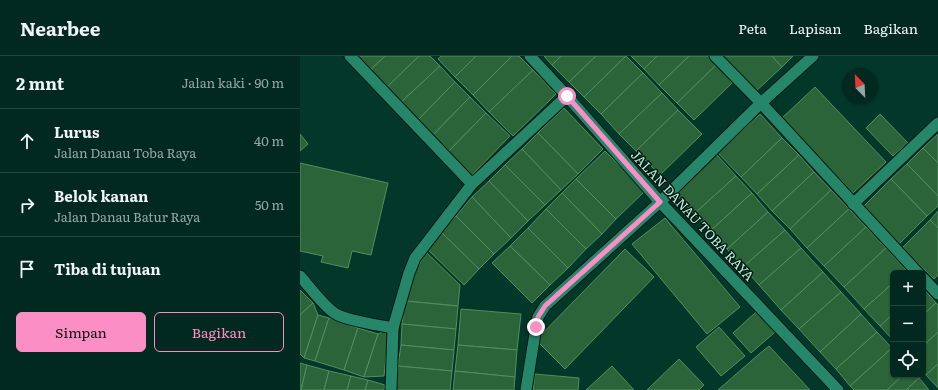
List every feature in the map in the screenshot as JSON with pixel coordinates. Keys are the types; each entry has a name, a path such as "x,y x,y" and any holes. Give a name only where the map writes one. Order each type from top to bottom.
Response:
{"street":[{"path":"350,56 472,184"},
{"name":"JALAN DANAU TOBA RAYA","path":"530,56 660,202 838,390"},
{"path":"715,56 761,103 915,270"},
{"path":"526,390 538,317 545,306 660,202 761,103 813,56"},
{"path":"391,390 393,328 409,273 415,258 472,184 567,96"},
{"path":"853,204 938,123"},
{"path":"300,276 336,314 347,318 393,328"},
{"path":"930,280 938,294"}],"building":[{"path":"351,56 385,56 368,72"},
{"path":"385,56 419,56 385,89 368,72"},
{"path":"419,56 430,56 440,66 399,104 385,89"},
{"path":"441,56 476,56 455,77 438,59"},
{"path":"476,56 512,56 473,95 455,77"},
{"path":"512,56 519,56 533,70 489,112 473,95"},
{"path":"544,56 561,56 552,65"},
{"path":"561,56 596,56 569,82 552,65"},
{"path":"596,56 626,56 584,97 569,82"},
{"path":"626,56 643,73 601,114 584,97"},
{"path":"631,56 657,56 644,69"},
{"path":"657,56 689,56 659,85 644,69"},
{"path":"689,56 710,56 717,64 677,103 659,85"},
{"path":"721,56 772,56 782,67 755,92"},
{"path":"772,56 793,56 782,67"},
{"path":"717,64 734,81 694,120 677,103"},
{"path":"440,66 455,82 416,122 399,104"},
{"path":"533,70 556,94 513,136 489,112"},
{"path":"643,73 662,93 619,134 601,114"},
{"path":"455,82 470,97 431,137 416,122"},
{"path":"815,87 886,162 853,193 782,118"},
{"path":"662,93 678,110 636,151 619,134"},
{"path":"470,97 486,113 447,153 431,137"},
{"path":"564,108 603,149 578,174 538,133"},
{"path":"678,110 702,134 660,175 636,151"},
{"path":"486,113 510,136 471,176 447,153"},
{"path":"760,114 782,138 741,177 718,153"},
{"path":"880,114 908,143 893,156 866,128"},
{"path":"538,133 578,174 561,190 522,149"},
{"path":"300,134 308,144 300,151"},
{"path":"938,134 938,163 923,148"},
{"path":"782,138 799,155 757,194 741,177"},
{"path":"923,148 938,163 938,196 907,164"},
{"path":"522,149 561,190 545,205 505,165"},
{"path":"605,151 645,191 616,219 576,179"},
{"path":"716,154 736,176 694,214 674,192"},
{"path":"799,155 814,172 772,211 757,194"},
{"path":"300,163 388,183 371,255 352,251 348,268 321,262 323,256 300,251"},
{"path":"907,164 938,196 938,206 927,216 891,179"},
{"path":"505,165 545,205 528,221 489,181"},
{"path":"814,172 831,190 790,229 772,211"},
{"path":"736,176 752,193 710,231 694,214"},
{"path":"576,179 616,219 602,234 562,193"},
{"path":"891,179 927,216 899,244 863,207"},
{"path":"489,181 528,221 511,238 472,197"},
{"path":"831,190 849,209 807,248 790,229"},
{"path":"562,193 602,234 586,249 546,209"},
{"path":"752,193 768,212 727,249 710,231"},
{"path":"472,197 511,238 494,254 456,216"},
{"path":"546,209 586,249 568,268 528,228"},
{"path":"849,209 866,227 824,266 807,248"},
{"path":"938,211 938,228 930,220"},
{"path":"768,212 785,230 743,267 727,249"},
{"path":"456,216 494,254 479,269 440,231"},
{"path":"665,218 740,307 707,334 632,244"},
{"path":"930,220 938,228 938,275 934,279 902,248"},
{"path":"866,227 886,248 844,287 824,266"},
{"path":"528,228 568,268 550,285 510,246"},
{"path":"785,230 801,248 759,285 743,267"},
{"path":"440,231 479,269 464,285 425,247"},
{"path":"510,246 550,285 532,303 492,263"},
{"path":"801,248 823,272 781,310 759,285"},
{"path":"886,248 906,270 890,270 890,286 864,309 844,287"},
{"path":"625,249 654,277 565,369 536,340"},
{"path":"426,252 460,285 458,306 405,301 417,268"},
{"path":"823,272 841,292 799,329 781,310"},
{"path":"890,286 890,317 880,326 864,309"},
{"path":"300,290 313,303 300,315"},
{"path":"926,291 936,303 926,312"},
{"path":"841,292 861,314 820,352 799,329"},
{"path":"405,301 458,306 456,329 402,324"},
{"path":"313,303 318,315 304,358 300,354 300,315"},
{"path":"936,303 938,305 938,332 926,343 926,342 926,312"},
{"path":"461,309 521,314 517,350 458,345"},
{"path":"756,312 775,332 751,353 733,333"},
{"path":"861,314 877,332 836,369 820,352"},
{"path":"318,315 329,318 315,361 304,358"},
{"path":"890,317 890,337 880,326"},
{"path":"329,318 358,328 344,370 315,361"},
{"path":"402,324 456,329 454,350 401,345"},
{"path":"719,327 745,356 721,376 696,347"},
{"path":"358,328 378,334 364,377 344,370"},
{"path":"389,329 384,376 364,377 378,334"},
{"path":"877,332 890,346 890,350 850,386 836,369"},
{"path":"938,332 938,364 926,375 926,343"},
{"path":"401,345 454,350 452,371 398,366"},
{"path":"458,345 517,350 515,377 455,371"},
{"path":"769,346 810,390 718,390 758,355"},
{"path":"890,350 890,378 900,378 887,390 854,390 850,386"},
{"path":"679,359 704,385 699,390 647,390"},
{"path":"300,363 307,365 301,390 300,390"},
{"path":"938,364 938,388 926,375"},
{"path":"307,365 329,371 324,390 301,390"},
{"path":"398,366 452,371 450,390 396,390"},
{"path":"612,366 634,390 586,390"},
{"path":"329,371 351,376 347,390 324,390"},
{"path":"455,371 515,377 514,390 453,390"},
{"path":"535,374 579,378 578,390 533,390"},
{"path":"351,376 368,380 365,390 347,390"},
{"path":"900,378 919,378 906,390 887,390"},
{"path":"919,378 929,390 906,390"},
{"path":"368,380 385,385 384,390 365,390"}],"route":[{"path":"536,327 538,317 545,306 660,202 567,96"}]}
